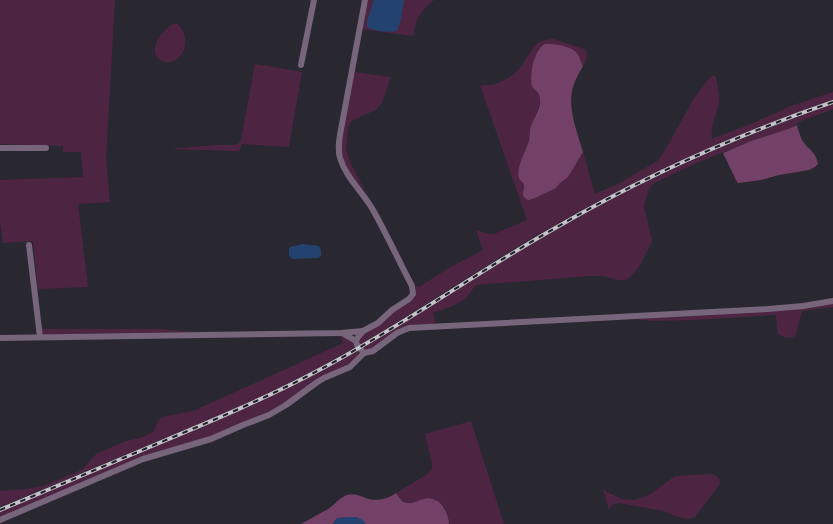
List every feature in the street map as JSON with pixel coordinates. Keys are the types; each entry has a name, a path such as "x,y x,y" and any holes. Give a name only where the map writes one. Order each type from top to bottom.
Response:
{"street":[{"path":"302,65 314,0"},
{"path":"356,341 363,331 378,323 413,294 412,286 373,210 343,166 339,151 339,140 365,0"},
{"path":"0,148 46,148"},
{"path":"30,245 40,337"},
{"path":"0,520 143,459 212,439 269,415 324,378 350,367 364,353 373,351 403,330 414,327 677,314 804,306 833,301"},
{"path":"0,338 341,333 363,331"},
{"path":"341,333 356,341 364,353"}],"shaded area":[{"path":"0,0 115,0 106,159 110,202 78,204 88,287 38,289 33,241 3,243 0,220 0,180 83,177 81,152 63,152 63,146 0,144"},
{"path":"367,0 434,0 419,16 413,36 361,29"},
{"path":"173,24 177,24 183,31 185,45 182,54 177,59 171,62 164,62 155,54 155,47 162,34"},
{"path":"553,39 585,49 587,58 583,66 578,56 533,66 532,87 540,97 540,102 530,132 523,182 524,198 556,188 568,177 583,152 595,194 620,183 657,161 693,100 713,75 716,77 719,99 712,129 712,139 791,106 833,92 833,100 713,147 597,202 507,253 360,345 359,340 361,336 414,297 416,286 419,287 447,269 483,250 476,230 494,234 527,220 480,85 499,83 505,80 520,67 538,43"},
{"path":"545,44 560,45 572,49 578,54 583,66 574,84 571,101 573,118 583,152 568,177 556,188 528,200 523,195 524,185 519,179 518,174 521,160 529,141 530,128 540,102 539,94 532,87 533,63 541,47"},
{"path":"255,64 302,72 289,147 242,144 239,151 168,149 235,145 239,143"},
{"path":"354,72 391,77 382,102 376,110 355,119 348,128 346,150 366,193 350,174 344,163 341,148"},
{"path":"833,104 833,109 801,121 791,128 751,141 652,184 644,206 652,241 639,267 629,278 617,280 603,276 590,276 476,285 465,299 453,306 433,313 436,324 412,325 373,348 366,350 362,347 541,238 612,199 647,181 757,132"},
{"path":"797,125 802,140 816,156 818,164 815,167 809,170 761,180 738,183 723,153"},
{"path":"833,303 833,307 802,311 796,334 794,337 786,338 778,334 776,315 652,321 626,318"},
{"path":"42,329 161,329 197,332 45,335"},
{"path":"335,335 341,335 354,343 355,347 318,369 242,406 0,507 0,491 43,486 79,471 96,454 154,431 162,417 193,411 341,344 343,342 342,339"},
{"path":"358,350 359,356 354,361 277,409 214,437 175,447 0,518 0,511 250,406 312,376"},
{"path":"471,421 504,524 449,524 445,509 433,499 408,503 396,493 426,475 432,469 425,434"},
{"path":"712,474 718,478 720,484 695,517 688,519 663,511 619,503 613,504 609,510 603,489 622,499 634,500 649,495 675,476"},
{"path":"396,493 406,503 429,498 434,499 445,509 449,524 365,524 364,521 335,520 333,524 301,524 328,509 347,495 378,500"}],"water":[{"path":"374,0 404,0 397,31 373,30 367,27 367,21"},
{"path":"303,244 319,246 321,256 318,258 292,259 289,255 289,248"},
{"path":"357,517 364,521 365,524 333,524 337,518"}],"railway":[{"path":"0,510 200,426 281,389 351,352 527,244 590,208 692,158 762,128 833,102"}]}
